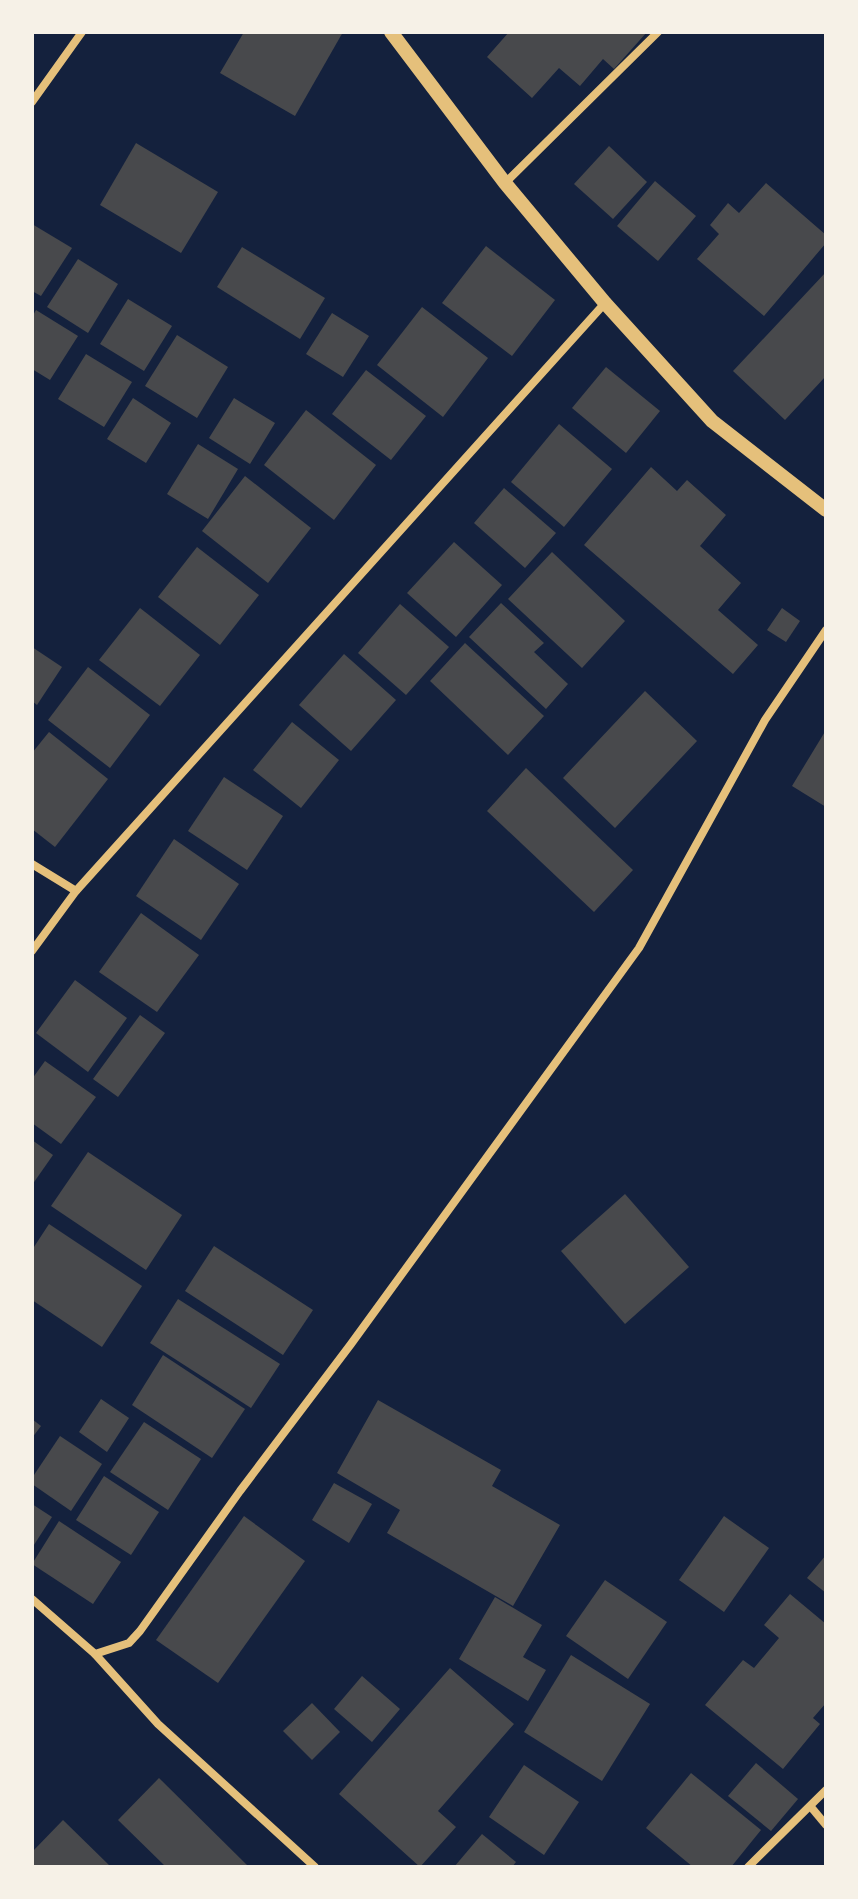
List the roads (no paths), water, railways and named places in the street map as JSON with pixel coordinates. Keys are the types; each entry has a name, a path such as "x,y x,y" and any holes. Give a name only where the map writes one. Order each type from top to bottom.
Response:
{"street":[{"path":"32,102 82,32"},
{"path":"391,32 505,183 605,303 712,421 826,510"},
{"path":"505,183 658,32"},
{"path":"32,951 76,891 605,303"},
{"path":"95,1654 129,1643 140,1631 639,948 765,720 826,630"},
{"path":"32,864 76,891"},
{"path":"32,1599 95,1654 158,1724 315,1867"},
{"path":"748,1867 826,1790"},
{"path":"811,1807 826,1825"}]}
